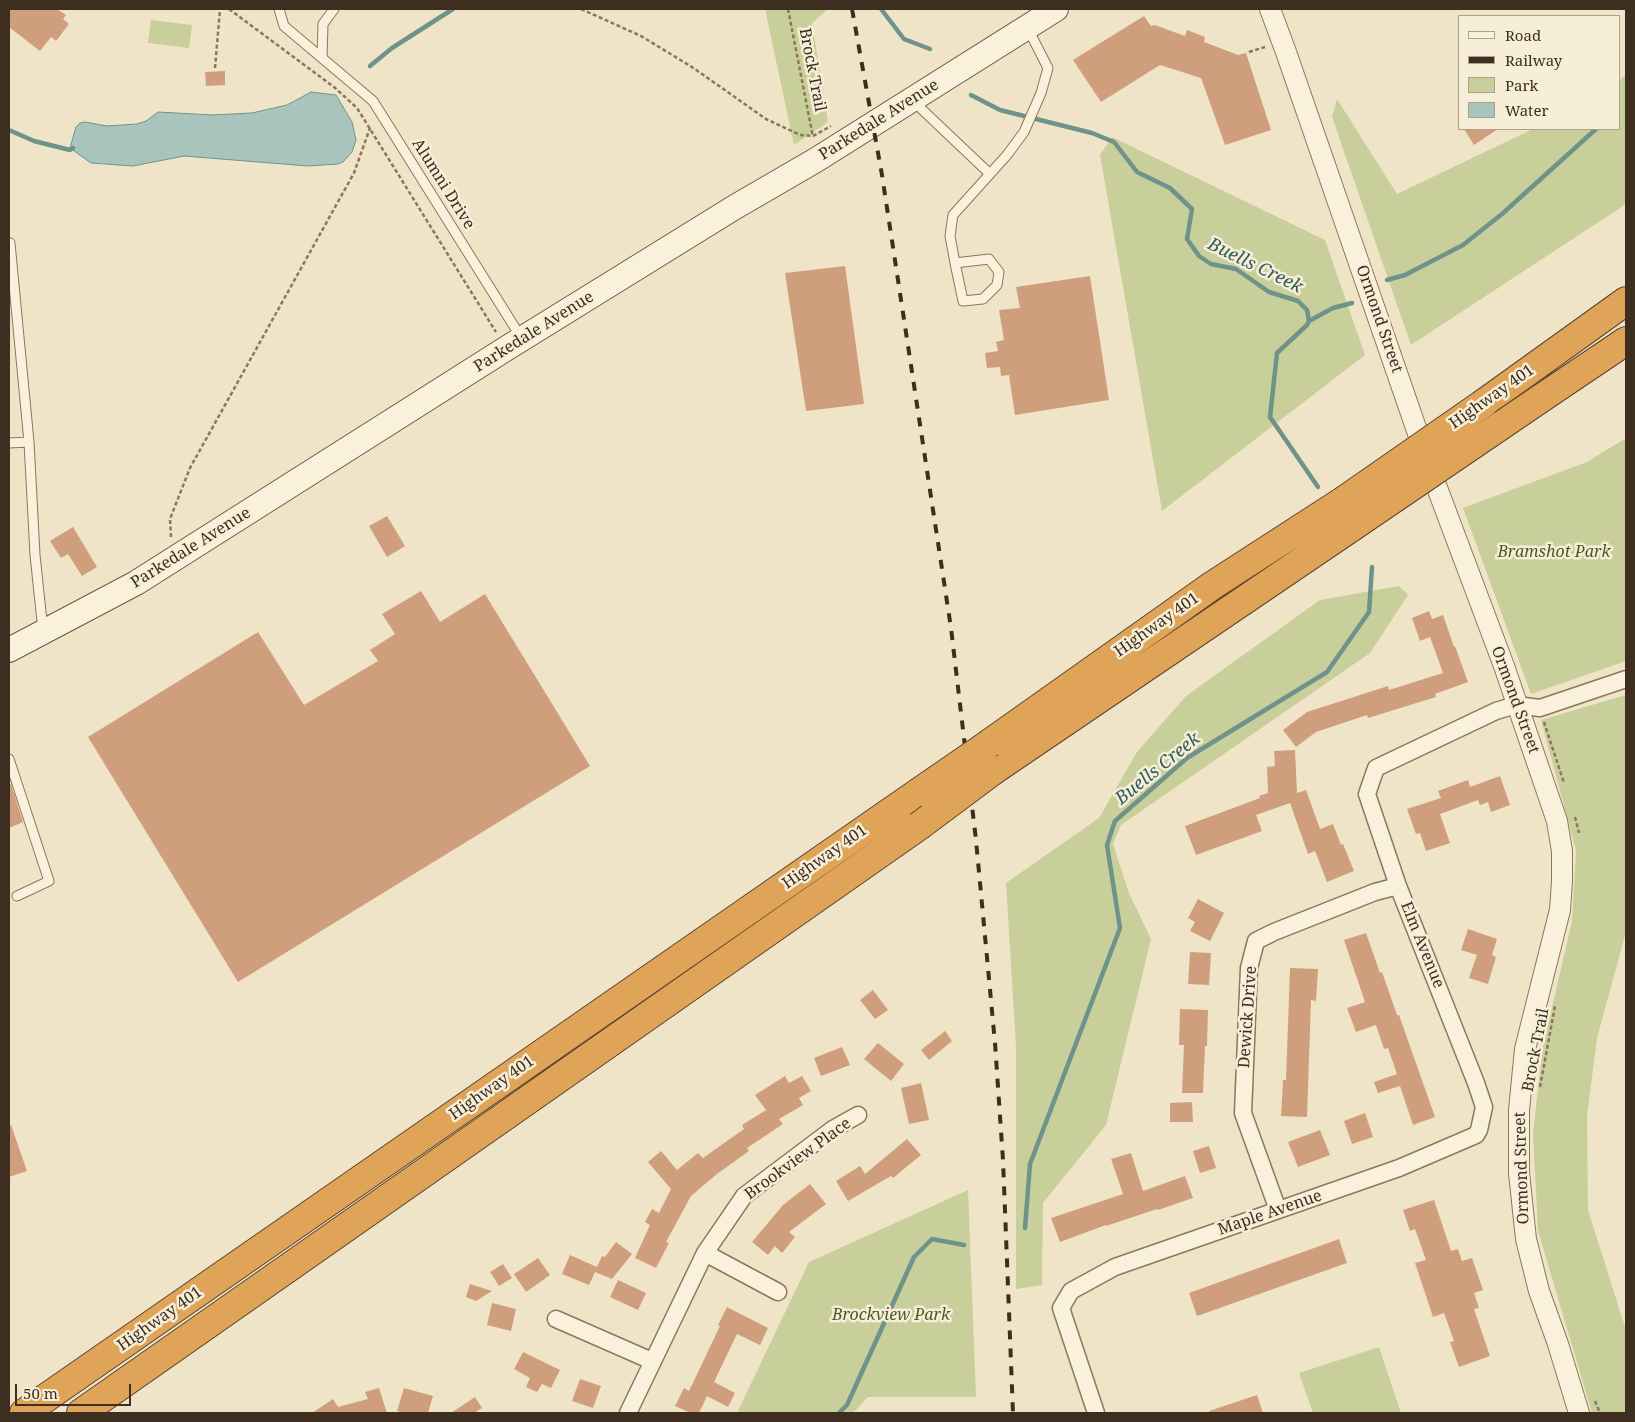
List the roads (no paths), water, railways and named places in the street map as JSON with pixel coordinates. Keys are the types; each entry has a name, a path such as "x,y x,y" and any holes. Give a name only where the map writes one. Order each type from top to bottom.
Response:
{"highway":[{"name":"Highway 401","path":"24,1413 990,743 1213,585 1343,501 1626,301"},
{"name":"Highway 401","path":"81,1413 919,826 994,770 1626,341"}],"main road":[{"name":"Parkedale Avenue","path":"9,650 136,583 514,344 912,100 1056,9"}],"street":[{"name":"Ormond Street","path":"1270,9 1432,477 1504,666 1557,821 1562,851 1560,910 1525,1049 1519,1110 1519,1173 1526,1239 1539,1291 1558,1344 1579,1413"},
{"path":"1516,705 1540,708 1626,679"},
{"name":"Elm Avenue","path":"1481,1124 1484,1107 1476,1083 1398,886 1367,794 1378,766 1496,711 1516,705"},
{"name":"Dewick Drive","path":"1278,1210 1243,1113 1250,968 1256,941 1292,924 1375,892 1398,886"},
{"name":"Brookview Place","path":"628,1413 705,1253 744,1196 833,1129 858,1115"},
{"name":"Maple Avenue","path":"1096,1413 1061,1308 1071,1291 1115,1267 1399,1168 1476,1135 1481,1124"},
{"path":"705,1253 778,1292"},
{"path":"556,1319 652,1362"}],"lane":[{"name":"Alumni Drive","path":"278,9 284,26 373,101 514,344"},
{"path":"322,58 323,24 334,9"},
{"path":"955,263 989,259 999,272 997,285 983,299 963,301 955,263 950,236 953,215 1008,155 1024,132 1033,112 1048,68 1027,26"},
{"path":"912,100 990,174"},
{"path":"9,243 29,442 35,555 43,631"},
{"path":"9,443 29,442"},
{"path":"9,759 49,881 17,896"}],"water":[{"path":"311,92 336,95 352,122 356,140 352,152 343,162 308,166 184,156 133,166 91,163 70,148 76,127 80,123 85,122 107,126 137,124 146,121 158,112 212,115 252,113 287,105"}],"waterway":[{"path":"370,66 392,48 453,9"},
{"name":"Buells Creek","path":"881,9 904,39 930,49"},
{"name":"Buells Creek","path":"971,95 1000,110 1092,133 1114,142 1137,172 1170,188 1192,209 1187,239 1199,256 1211,264 1236,269 1269,292 1298,301 1307,310 1309,321 1307,325 1277,353 1270,417 1318,487"},
{"path":"9,130 34,141 70,150 73,148"},
{"path":"1387,280 1405,275 1463,245 1502,214 1595,130"},
{"path":"1309,321 1333,308 1352,303"},
{"name":"Buells Creek","path":"1025,1228 1030,1164 1120,928 1107,845 1115,821 1187,758 1327,672 1369,612 1372,567"},
{"name":"Buells Creek","path":"839,1413 847,1405 914,1257 932,1239 964,1245"}],"railway":[{"path":"852,9 882,175 951,628 976,840 995,1043 1003,1160 1013,1413"}],"park label":[{"name":"Bramshot Park","path":"1554,552"},
{"name":"Brockview Park","path":"891,1315"}]}
